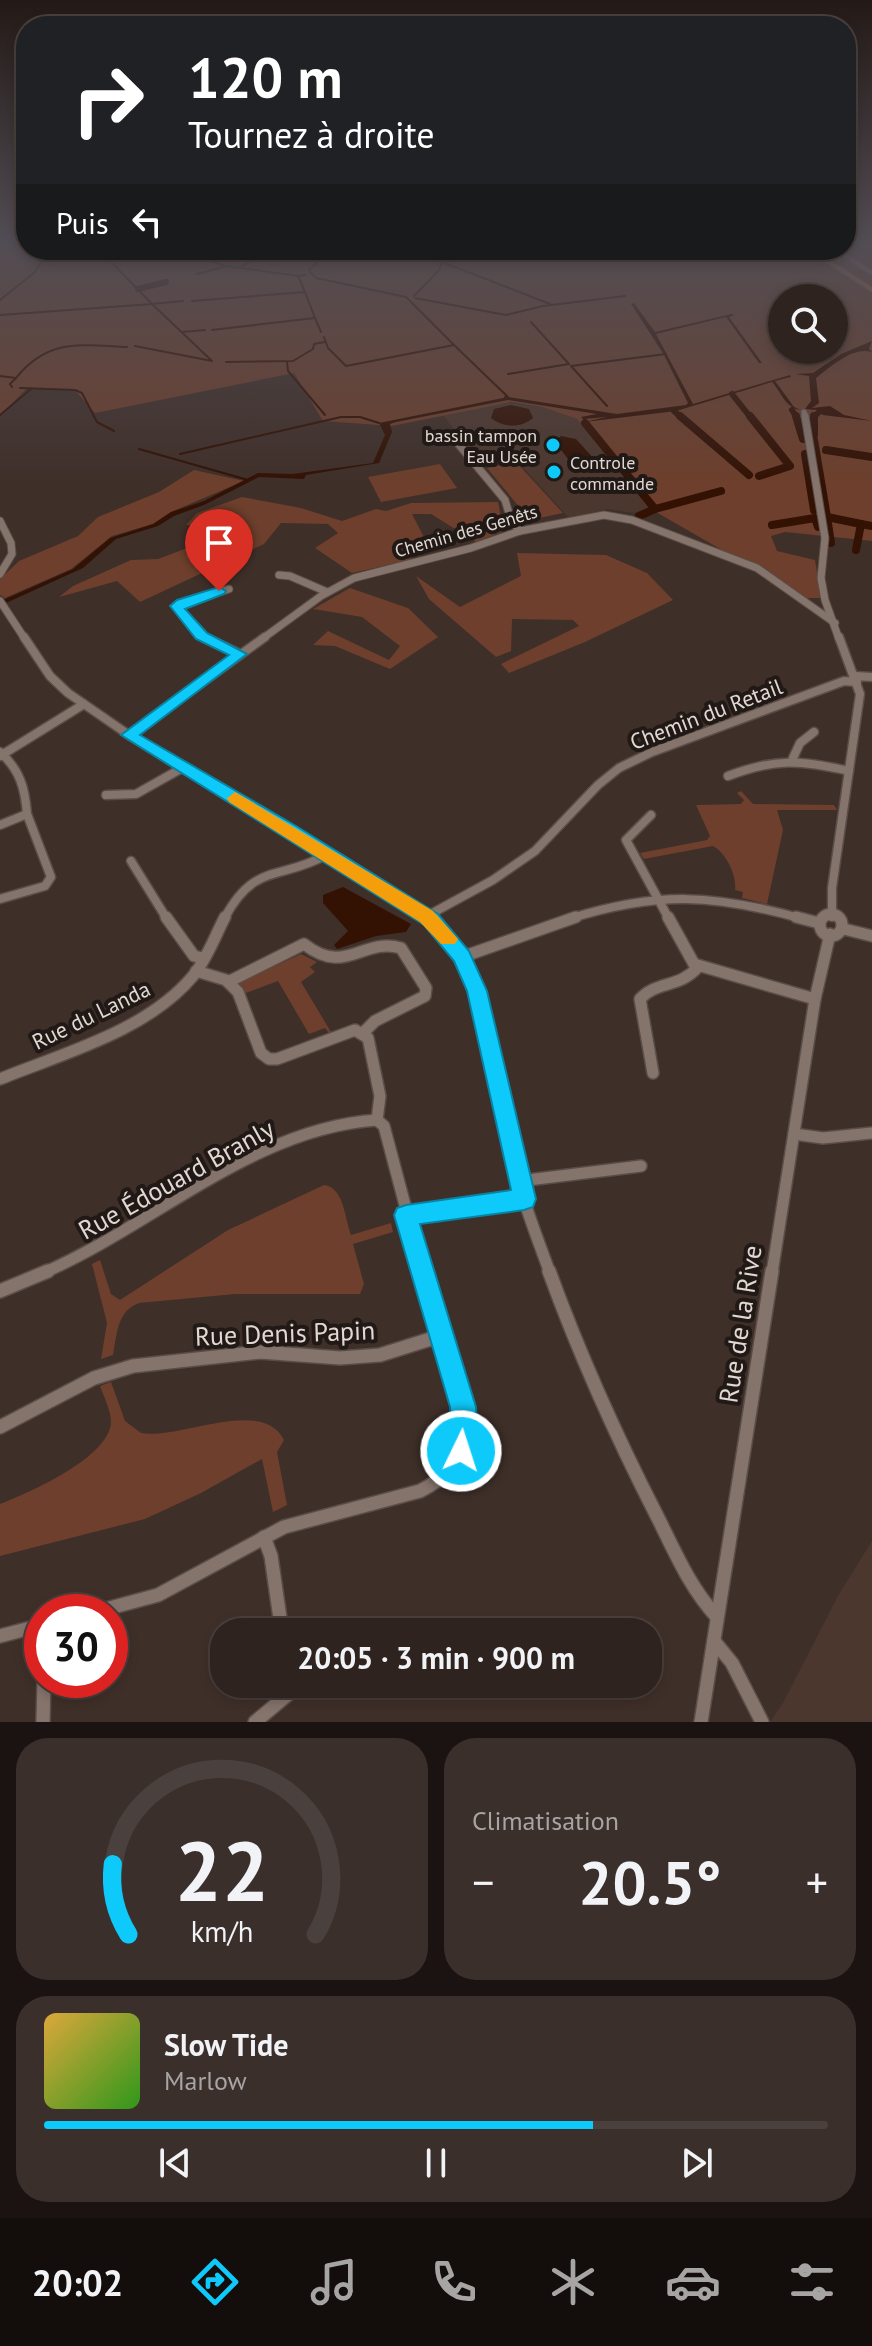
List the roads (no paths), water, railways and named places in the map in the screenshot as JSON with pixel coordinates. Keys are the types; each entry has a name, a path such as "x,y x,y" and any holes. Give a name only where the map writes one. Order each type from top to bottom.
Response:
{"street":[{"path":"804,412 825,538 821,578 856,679 860,710 832,888 832,917"},
{"path":"455,440 504,498 511,520 520,531"},
{"name":"Chemin des Genêts","path":"129,735 327,592 354,578 471,548 520,531 591,516 632,520 757,568 835,623"},
{"path":"0,521 14,549 14,557 0,574"},
{"path":"279,575 306,582 327,592"},
{"path":"229,589 177,606 202,636 240,654"},
{"path":"0,601 50,676 84,704 129,735 427,916 462,957 483,1015 524,1199 585,1363 614,1432 686,1573 717,1617"},
{"name":"Chemin du Retail","path":"427,916 493,880 535,851 598,785 619,768 652,752 844,681 872,677"},
{"path":"0,899 45,886 51,877 27,814 24,778 16,765 1,754 84,704"},
{"path":"793,758 794,751 814,732"},
{"path":"728,776 776,759 793,758 849,771"},
{"path":"106,795 122,799 161,782 184,767"},
{"path":"0,825 27,814"},
{"path":"651,815 626,840 698,967 815,999"},
{"name":"Rue du Landa","path":"0,1079 146,1015 170,998 196,971 236,899 253,881 283,866 317,860 326,855"},
{"path":"131,861 151,896 194,956 203,958"},
{"path":"462,957 552,923 593,912 688,897 722,899 819,923 823,931 830,934 841,933 844,929"},
{"path":"819,923 823,917 832,917 841,921 844,929"},
{"path":"844,929 872,936"},
{"name":"Rue de la Rive","path":"701,1722 815,999 830,934"},
{"path":"228,982 304,944 319,958 333,961 387,944 396,945 426,988 425,996 375,1021 363,1033"},
{"path":"653,1073 640,999 646,992 686,981 698,967"},
{"path":"128,1603 158,1595 284,1527 420,1491 437,1483 455,1462 463,1441 463,1407 440,1336 384,1126 377,1120 380,1096 368,1038 355,1030 277,1059 269,1059 261,1053 238,992 228,982 196,971"},
{"name":"Rue Édouard Branly","path":"0,1291 89,1252 273,1148 343,1121 377,1120"},
{"path":"794,1134 823,1138 872,1133"},
{"path":"520,1181 641,1166"},
{"path":"406,1215 524,1199"},
{"name":"Rue Denis Papin","path":"0,1427 94,1378 133,1366 260,1352 340,1358 380,1355 440,1336"},
{"path":"264,1537 271,1556 280,1618"},
{"path":"0,1636 24,1630"},
{"path":"714,1641 732,1663 762,1722"},
{"path":"43,1722 44,1698"},
{"path":"255,1722 282,1698"}],"waterway":[{"path":"135,346 212,361 172,323"},
{"path":"212,330 269,323"},
{"path":"317,323 321,332"},
{"path":"432,323 454,345"},
{"path":"508,374 569,364 532,323"},
{"path":"182,332 205,330"},
{"path":"324,337 328,348 346,366 454,345"},
{"path":"226,362 293,361 313,349 314,344 325,342"},
{"path":"16,378 28,365 53,350 80,345 127,347"},
{"path":"454,345 508,397 505,397"},
{"path":"607,406 571,366 666,354"},
{"path":"287,362 288,371 325,415"},
{"path":"0,376 16,378"},
{"path":"12,387 10,384 16,378"},
{"path":"20,388 75,390 82,393 97,422 114,431"},
{"path":"0,415 31,389"},
{"path":"732,394 751,418"},
{"path":"792,410 796,417"},
{"path":"674,411 682,418"},
{"path":"814,417 819,412"},
{"path":"680,416 749,475"},
{"path":"750,416 790,466 759,476"},
{"path":"180,454 341,417 360,417 379,423"},
{"path":"796,417 803,439"},
{"path":"814,417 814,435"},
{"path":"585,423 655,509"},
{"path":"814,440 827,517"},
{"path":"139,449 248,480"},
{"path":"826,450 872,457"},
{"path":"805,454 814,510"},
{"path":"655,509 721,491"},
{"path":"639,516 655,509"},
{"path":"827,517 861,524"},
{"path":"827,517 831,543"},
{"path":"772,525 815,518 818,527"},
{"path":"856,550 861,524"},
{"path":"861,524 872,526"}],"place":[{"name":"bassin tampon Eau Usée","path":"553,445"},
{"name":"Controle commande","path":"554,472"}]}
